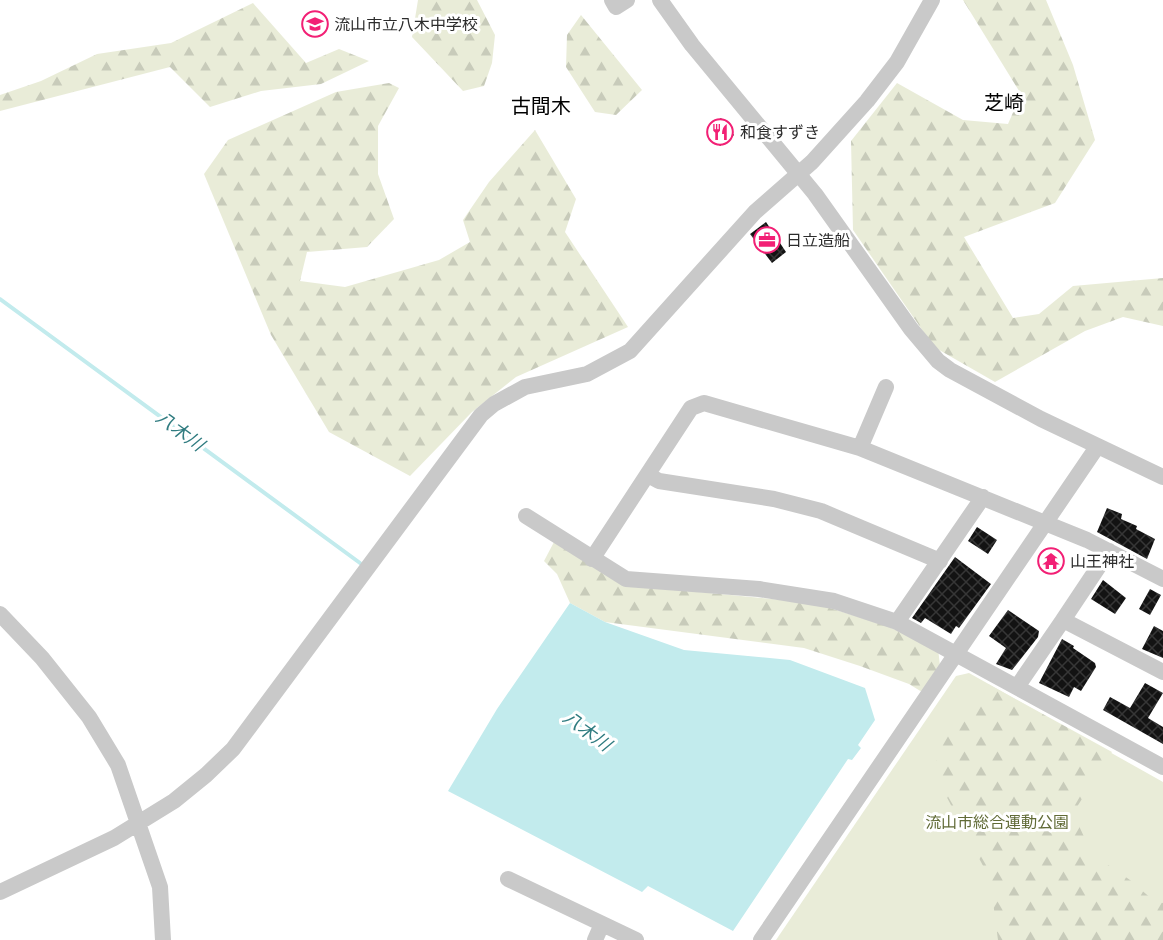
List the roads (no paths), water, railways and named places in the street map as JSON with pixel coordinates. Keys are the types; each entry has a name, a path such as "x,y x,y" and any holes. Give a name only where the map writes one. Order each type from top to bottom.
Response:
{"street":[{"path":"612,0 616,7 627,0"},
{"path":"660,0 692,45 798,175 911,329 938,361 970,382 1097,447 1163,477"},
{"path":"0,891 114,838 191,787 233,749 481,415 494,404 525,387 587,374 630,351 754,212 798,175 883,81 932,0"},
{"path":"860,448 886,387"},
{"path":"592,559 691,408 704,403 860,448 1045,522 1163,579"},
{"path":"761,940 1097,447"},
{"path":"648,475 659,481 774,499 821,511 940,561"},
{"path":"897,622 983,497"},
{"path":"526,516 626,579 759,589 834,601 897,622 1163,767"},
{"path":"1017,687 1109,551"},
{"path":"0,614 42,658 101,735 118,765 160,887 163,940"},
{"path":"1063,620 1163,672"},
{"path":"508,879 636,940"},
{"path":"595,940 602,924"}],"water":[{"path":"570,603 605,622 684,650 790,660 865,688 875,720 858,745 861,748 852,760 848,759 733,931 648,886 642,892 448,791 497,709"}],"waterway":[{"name":"八木川","path":"0,299 360,563"}],"place":[{"name":"流山市立八木中学校","path":"315,24"},
{"name":"和食すずき","path":"720,132"},
{"name":"日立造船","path":"767,240"},
{"name":"山王神社","path":"1051,561"}],"district":[{"name":"芝崎","path":"1004,103"},
{"name":"古間木","path":"541,106"}],"park label":[{"name":"流山市総合運動公園","path":"997,822"}]}
